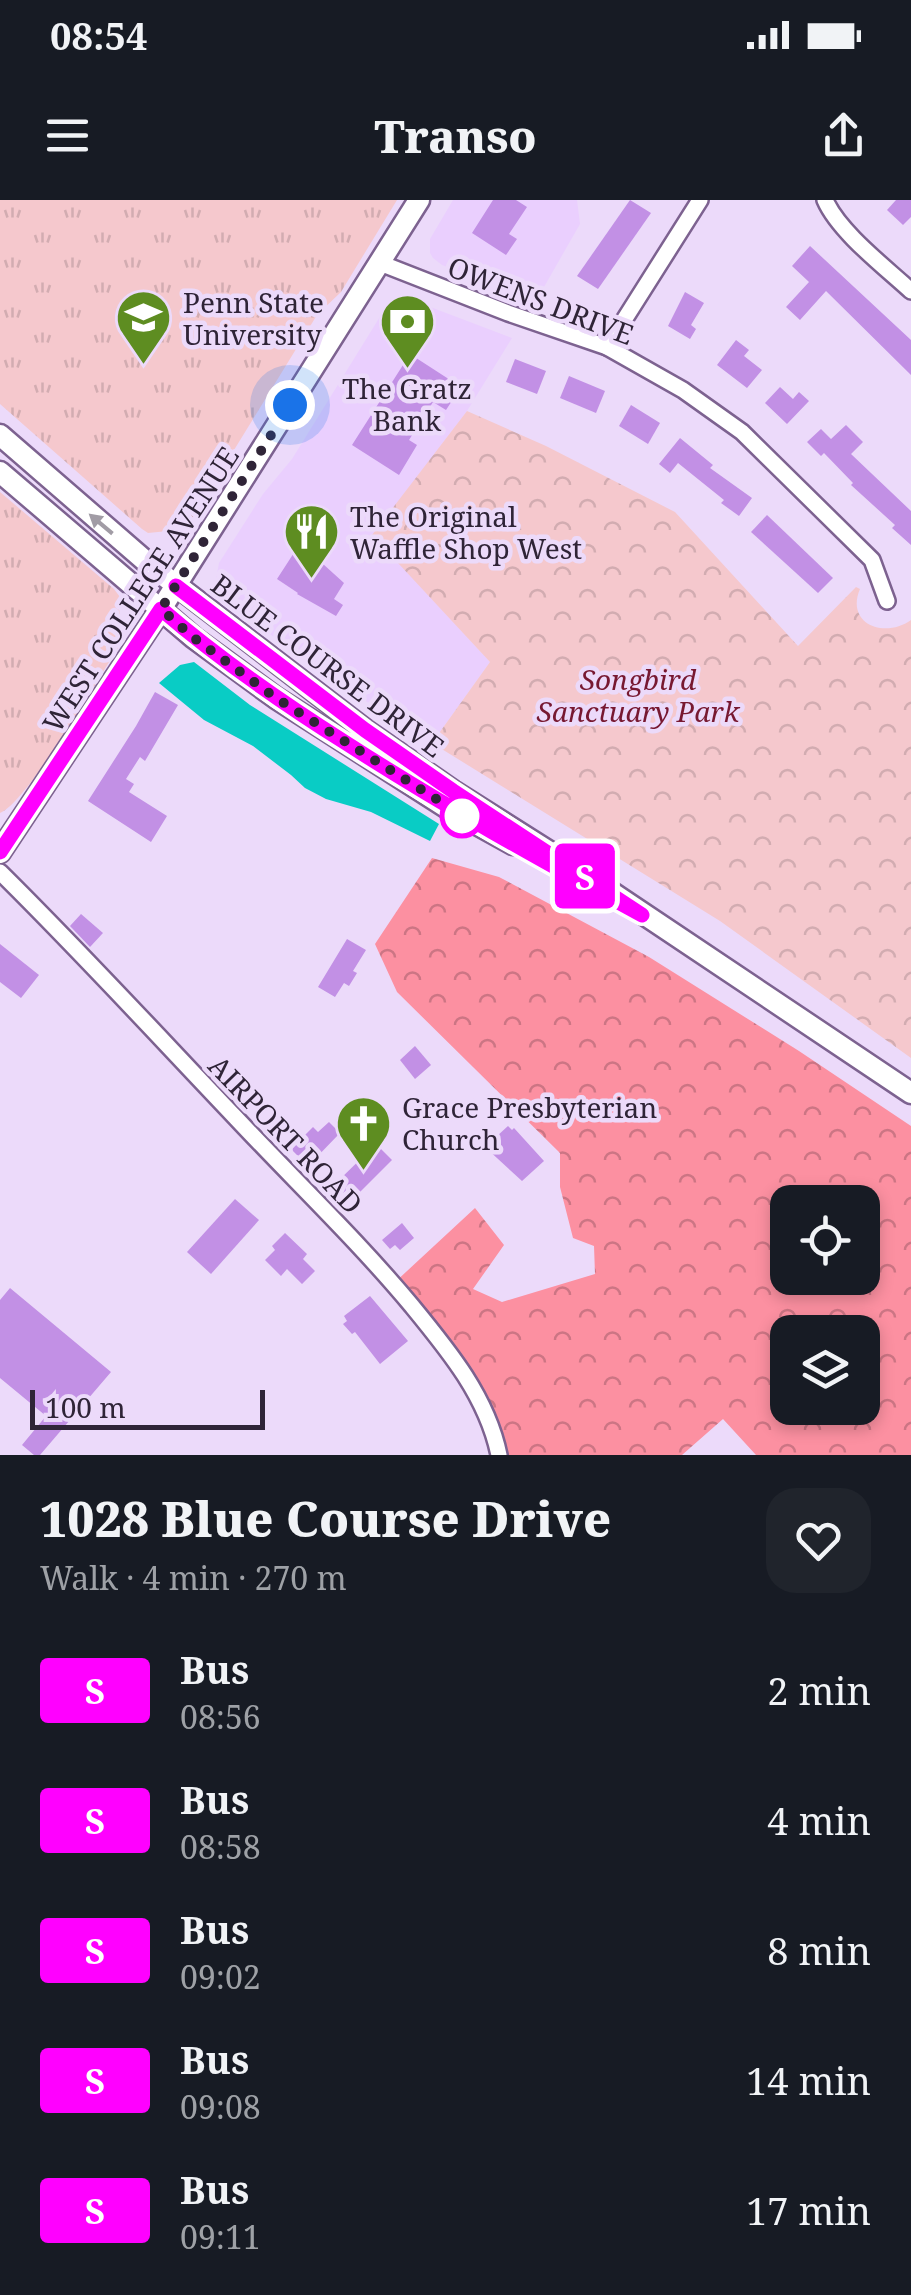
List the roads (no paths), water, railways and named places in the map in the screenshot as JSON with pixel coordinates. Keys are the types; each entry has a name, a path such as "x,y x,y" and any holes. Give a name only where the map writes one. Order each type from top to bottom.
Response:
{"main road":[{"name":"WEST COLLEGE AVENUE","path":"4,841 176,586 419,200"},
{"name":"BLUE COURSE DRIVE","path":"0,435 176,586 377,738 911,1094"},
{"name":"BLUE COURSE DRIVE","path":"0,472 194,638 276,698 476,824 642,915"}],"street":[{"path":"607,347 700,200"},
{"path":"825,200 842,226 911,292"},
{"name":"OWENS DRIVE","path":"380,262 607,347 683,390 742,432 872,560 887,601"},
{"name":"AIRPORT ROAD","path":"0,872 382,1270 454,1359 479,1398 500,1455"}],"place":[{"name":"Penn State University","path":"144,367"},
{"name":"The Gratz Bank","path":"407,371"},
{"name":"The Original Waffle Shop West","path":"311,581"},
{"name":"Grace Presbyterian Church","path":"363,1172"}],"park label":[{"name":"Songbird Sanctuary Park","path":"638,695"}]}
